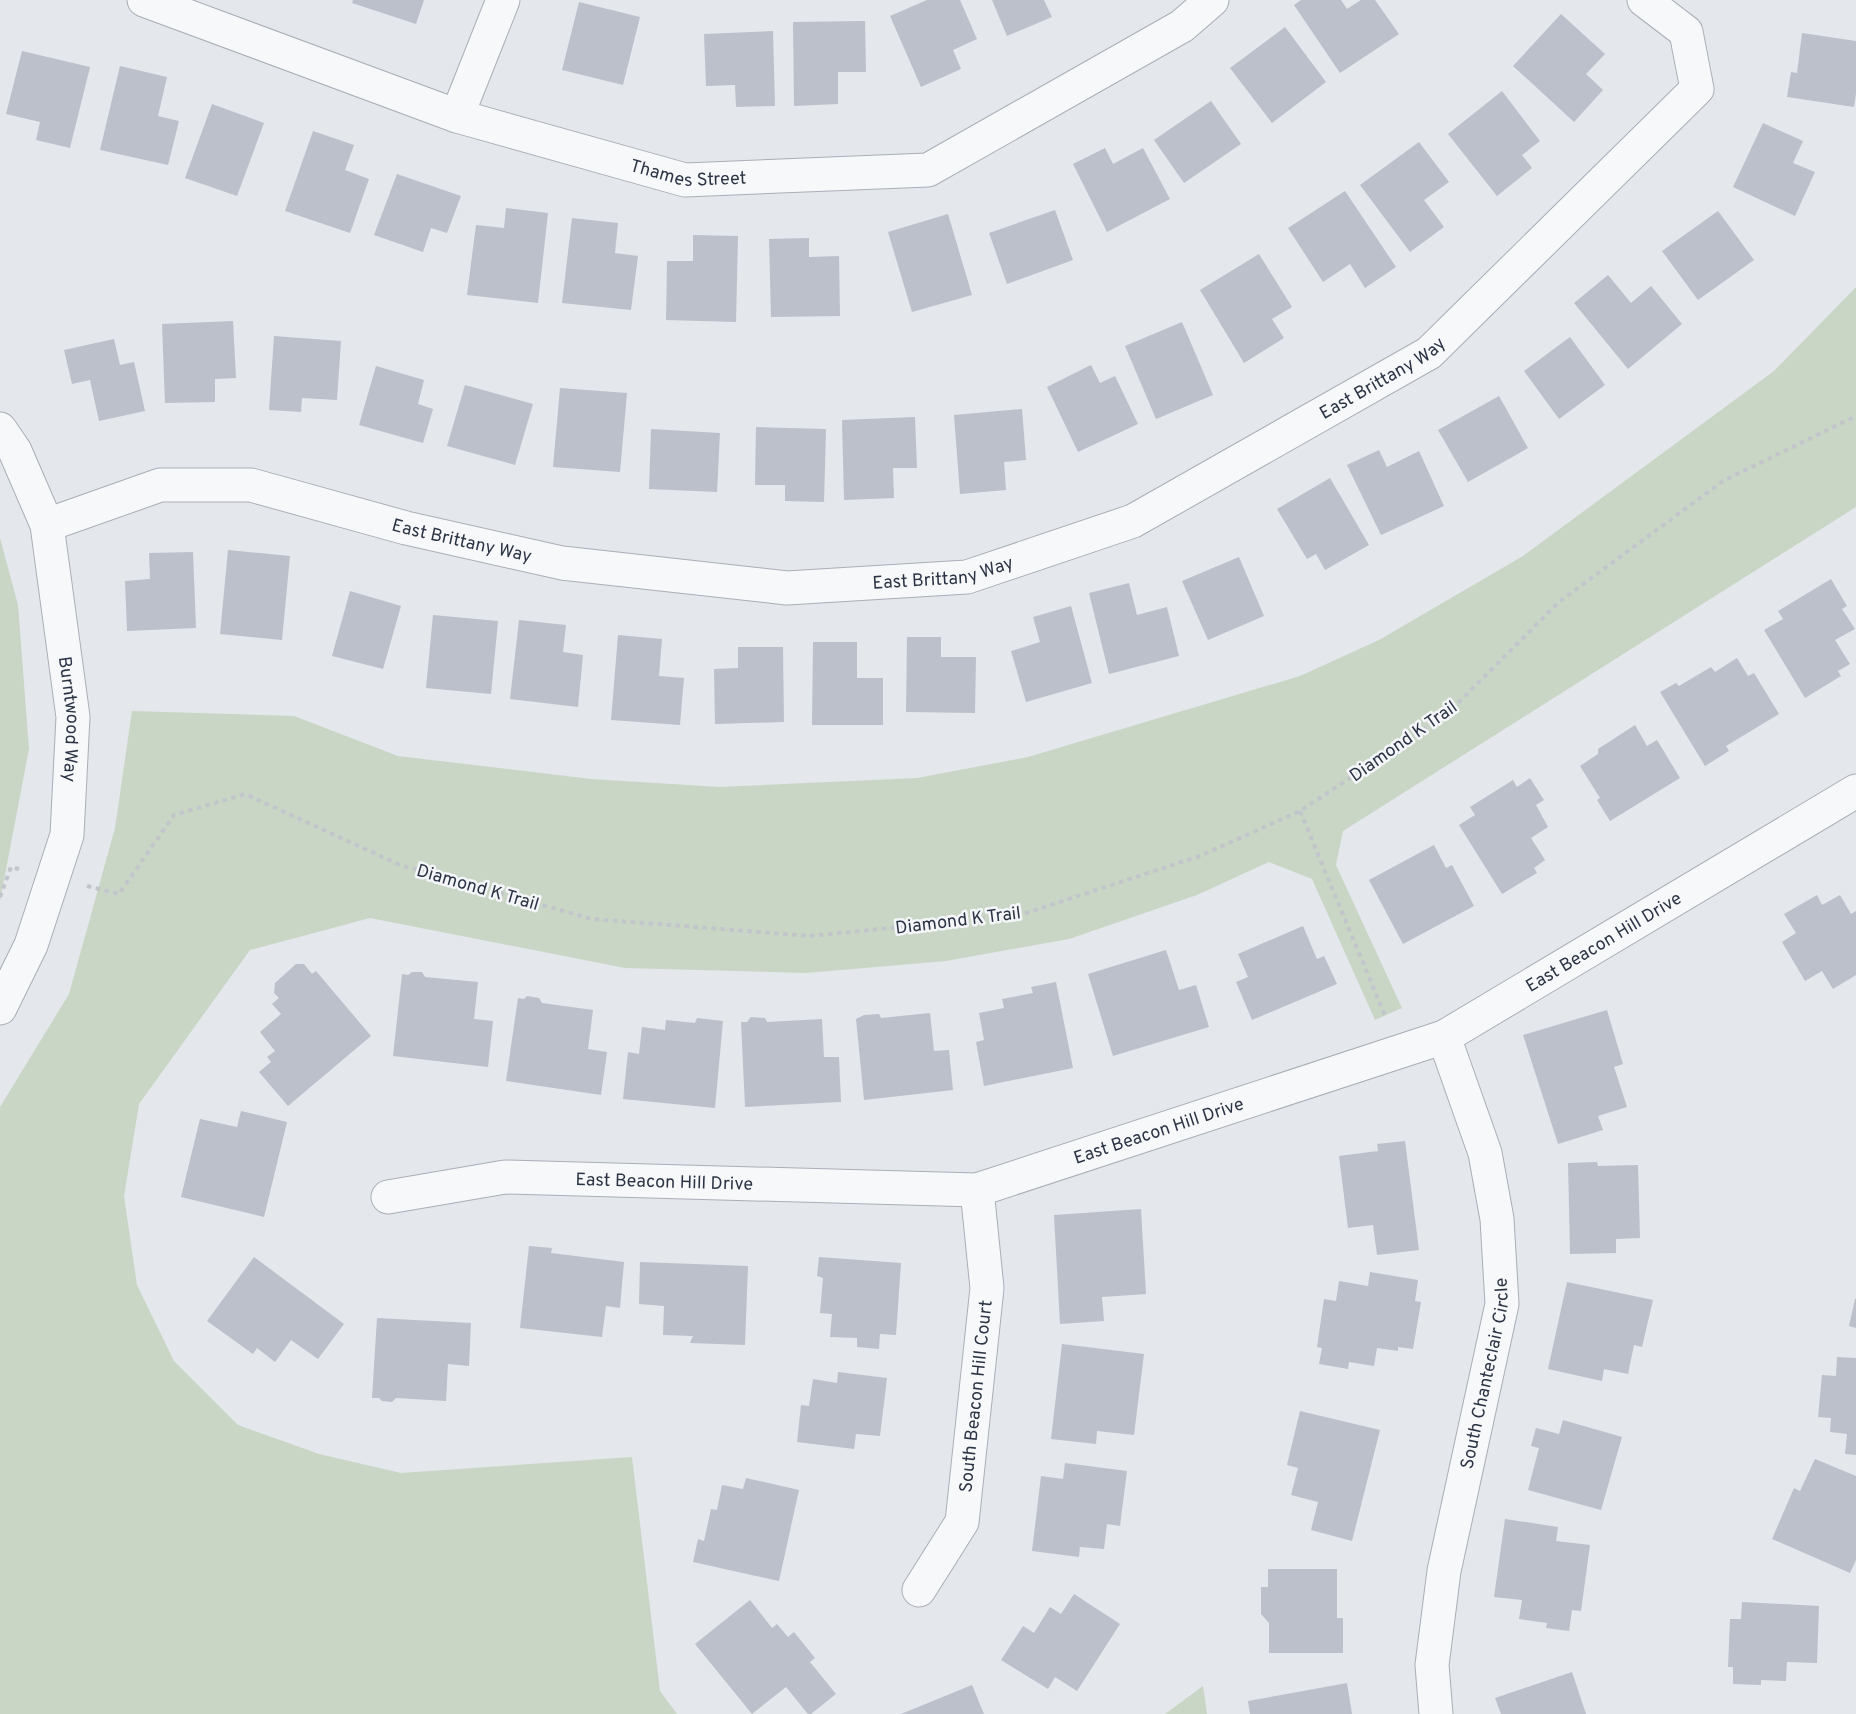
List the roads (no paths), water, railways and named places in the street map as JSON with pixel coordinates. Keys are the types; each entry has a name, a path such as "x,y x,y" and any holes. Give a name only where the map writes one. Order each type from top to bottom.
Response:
{"street":[{"name":"Thames Street","path":"144,0 457,116 685,180 928,170 1182,26 1212,0"},
{"path":"457,116 503,0"},
{"name":"East Brittany Way","path":"47,525 160,485 251,485 406,528 561,563 787,588 967,577 1133,521 1429,352 1697,88 1686,33 1644,0"},
{"name":"Burntwood Way","path":"0,429 15,451 47,525 73,717 67,835 31,945 0,1008"},
{"name":"East Beacon Hill Drive","path":"388,1197 505,1177 977,1190 1444,1037 1856,791"},
{"name":"South Chanteclair Circle","path":"1436,1714 1432,1665 1444,1571 1502,1304 1497,1219 1485,1153 1444,1037"},
{"name":"South Beacon Hill Court","path":"919,1590 962,1522 987,1288 977,1190"}]}
